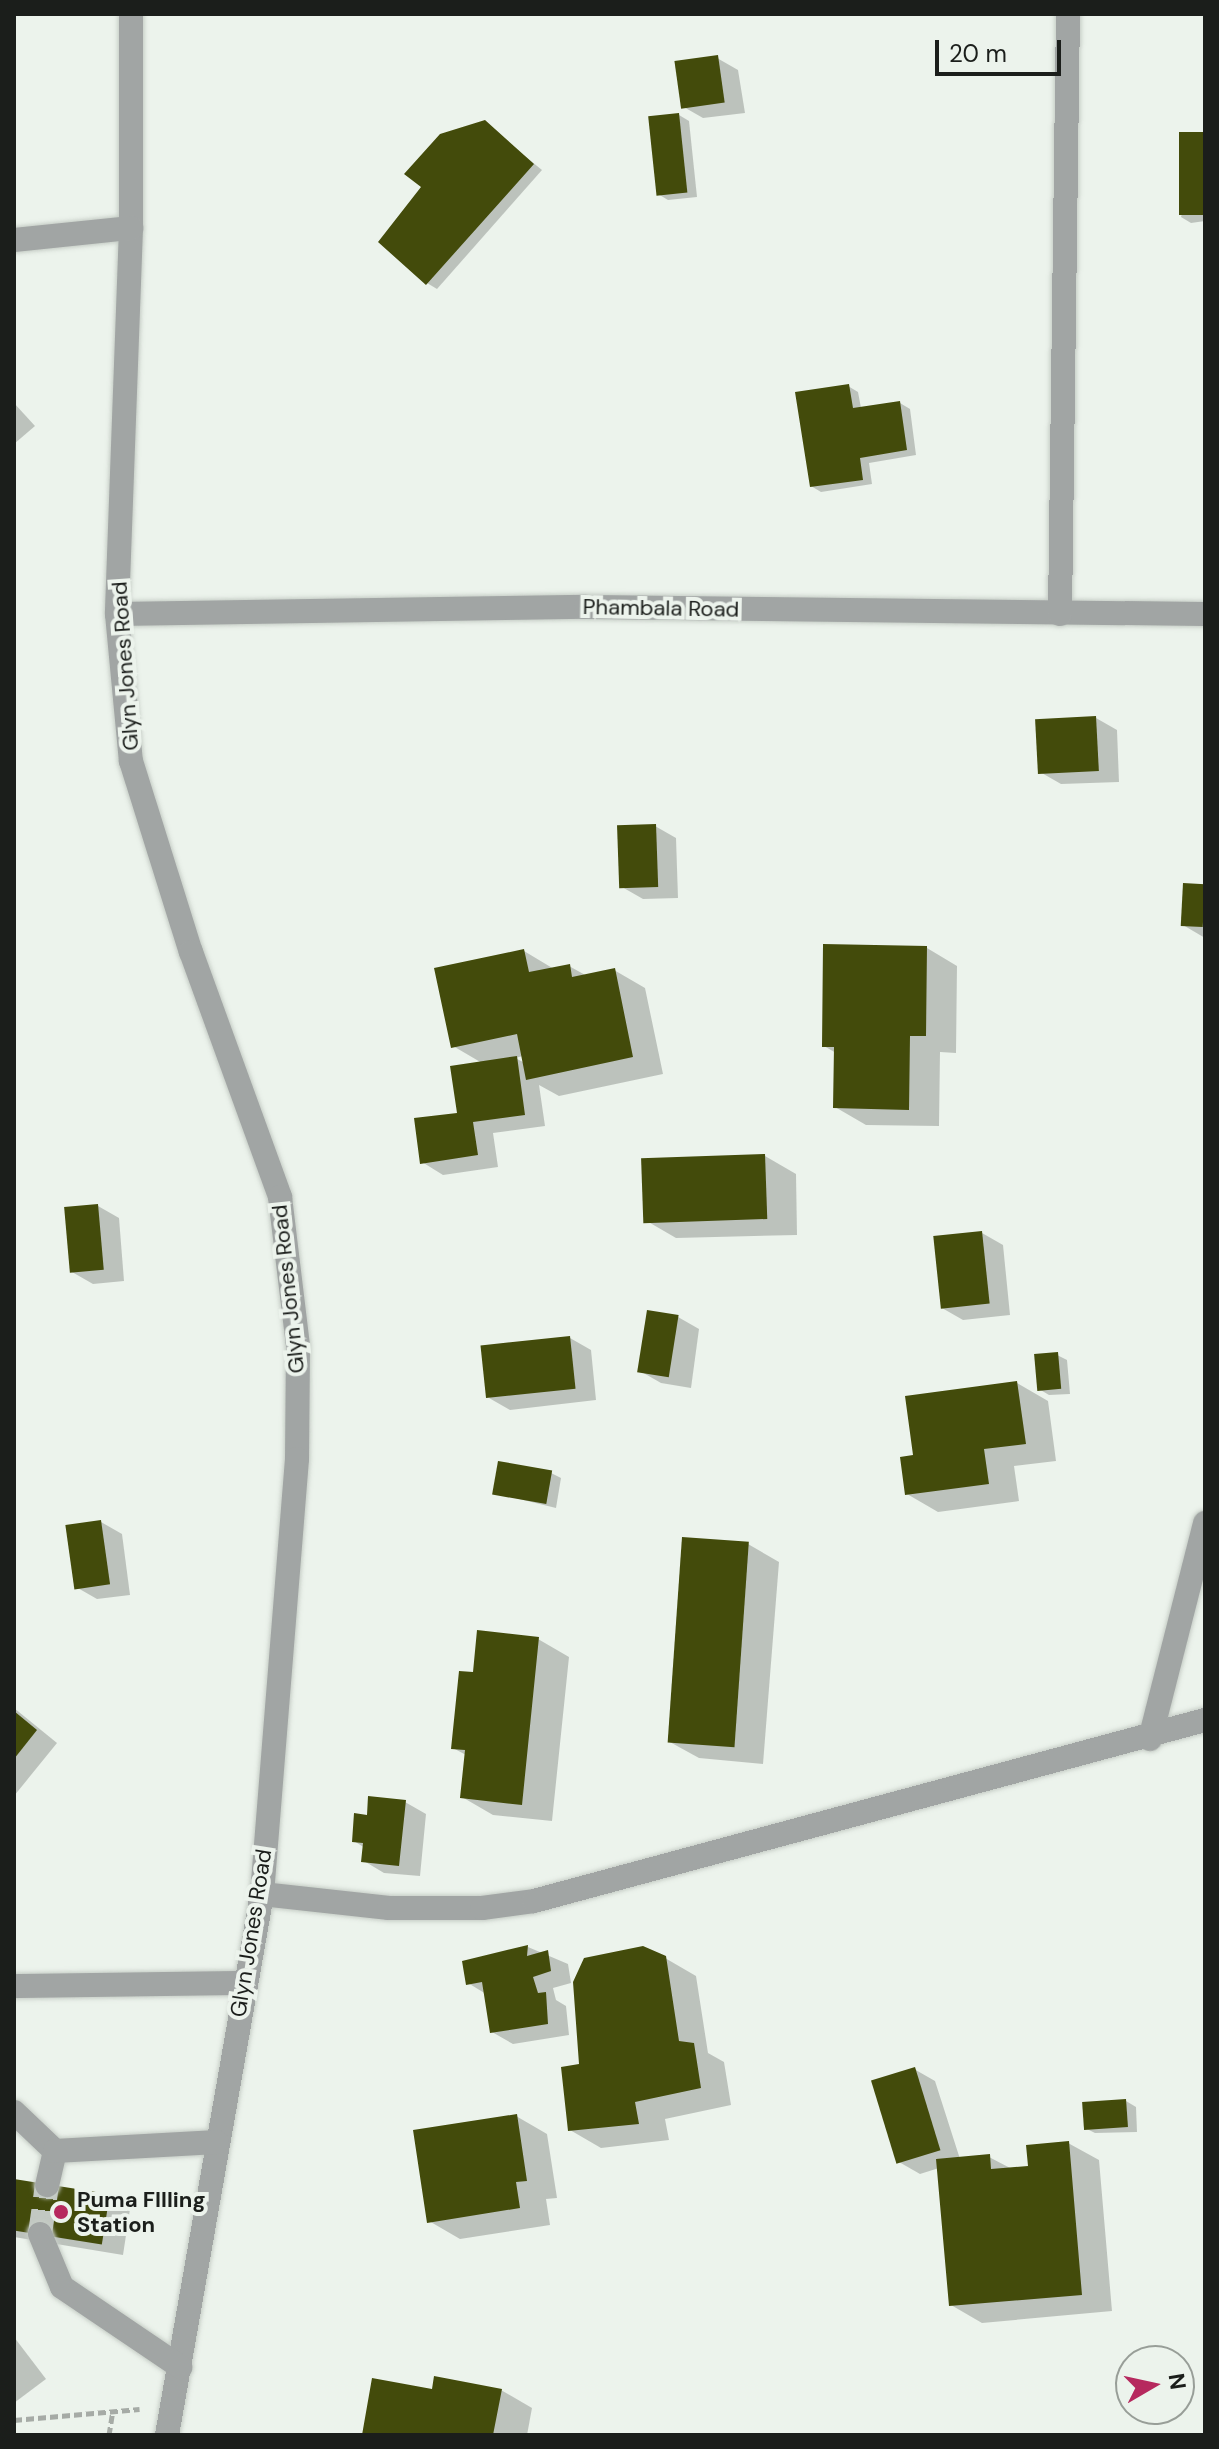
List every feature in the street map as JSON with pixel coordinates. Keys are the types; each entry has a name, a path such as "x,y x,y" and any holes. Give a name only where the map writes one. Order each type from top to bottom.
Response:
{"street":[{"name":"Glyn Jones Road","path":"131,14 131,228 117,614 131,761 191,952 280,1197 298,1346 297,1459 262,1894 243,1983 167,2435"},
{"path":"1060,614 1068,14"},
{"path":"14,240 131,228"},
{"name":"Phambala Road","path":"117,614 586,607 1205,614"},
{"path":"1150,1739 1205,1523"},
{"path":"262,1894 389,1908 482,1908 534,1901 1150,1739 1205,1720"},
{"path":"14,1986 243,1983"},
{"path":"14,2112 55,2151 217,2142"},
{"path":"47,2185 55,2151"},
{"path":"40,2234 62,2287 180,2367"}],"path":[{"path":"14,2420 173,2407"},
{"path":"109,2435 113,2410"}],"building":[{"path":"718,55 725,103 681,109 674,61"},
{"path":"679,113 687,193 657,196 648,116"},
{"path":"485,120 534,164 426,285 378,242 421,187 404,174 440,134"},
{"path":"1179,132 1205,132 1205,215 1179,215"},
{"path":"849,384 853,408 900,401 907,450 860,458 863,480 810,487 795,392"},
{"path":"1096,716 1099,771 1038,774 1035,719"},
{"path":"656,824 658,887 619,888 617,825"},
{"path":"1183,883 1205,884 1203,927 1181,926"},
{"path":"823,944 927,946 926,1036 910,1036 909,1110 833,1108 834,1047 822,1047"},
{"path":"524,949 529,972 570,964 572,977 615,968 633,1057 526,1080 517,1034 451,1048 434,968"},
{"path":"517,1056 525,1115 473,1122 478,1155 420,1164 414,1118 457,1113 450,1066"},
{"path":"765,1154 767,1219 643,1223 641,1158"},
{"path":"98,1204 104,1270 70,1273 64,1207"},
{"path":"982,1231 990,1304 941,1309 933,1236"},
{"path":"647,1310 679,1315 669,1377 637,1372"},
{"path":"570,1336 576,1389 486,1398 480,1345"},
{"path":"1058,1352 1061,1389 1037,1391 1034,1354"},
{"path":"1017,1381 1026,1444 984,1449 989,1484 905,1495 900,1457 913,1455 905,1396"},
{"path":"498,1461 552,1471 546,1504 492,1494"},
{"path":"101,1520 110,1584 74,1589 65,1525"},
{"path":"682,1537 749,1542 734,1747 668,1742"},
{"path":"477,1630 539,1637 522,1805 460,1798 465,1750 451,1749 459,1671 473,1672"},
{"path":"14,1711 37,1730 14,1759"},
{"path":"368,1796 406,1800 399,1866 361,1862 363,1843 352,1842 354,1813 367,1815"},
{"path":"528,1945 527,1956 548,1950 551,1971 533,1977 538,1993 546,1992 548,2024 490,2033 482,1982 466,1985 462,1961"},
{"path":"643,1946 666,1956 679,2041 694,2043 701,2088 635,2102 639,2124 568,2131 561,2067 579,2064 573,1982 584,1958"},
{"path":"915,2067 940,2150 896,2164 871,2080"},
{"path":"1126,2099 1128,2127 1084,2130 1082,2102"},
{"path":"517,2114 527,2181 516,2182 520,2208 427,2223 413,2130"},
{"path":"1069,2141 1082,2295 949,2306 936,2159 990,2154 991,2169 1028,2166 1026,2145"},
{"name":"Puma FIlling Station","path":"14,2179 110,2194 102,2245 14,2231"},
{"path":"434,2376 502,2389 493,2435 362,2435 372,2378 432,2389"}],"tunnel":[{"path":"40,2234 47,2185"}],"place":[{"name":"Puma FIlling Station","path":"61,2212"}]}
